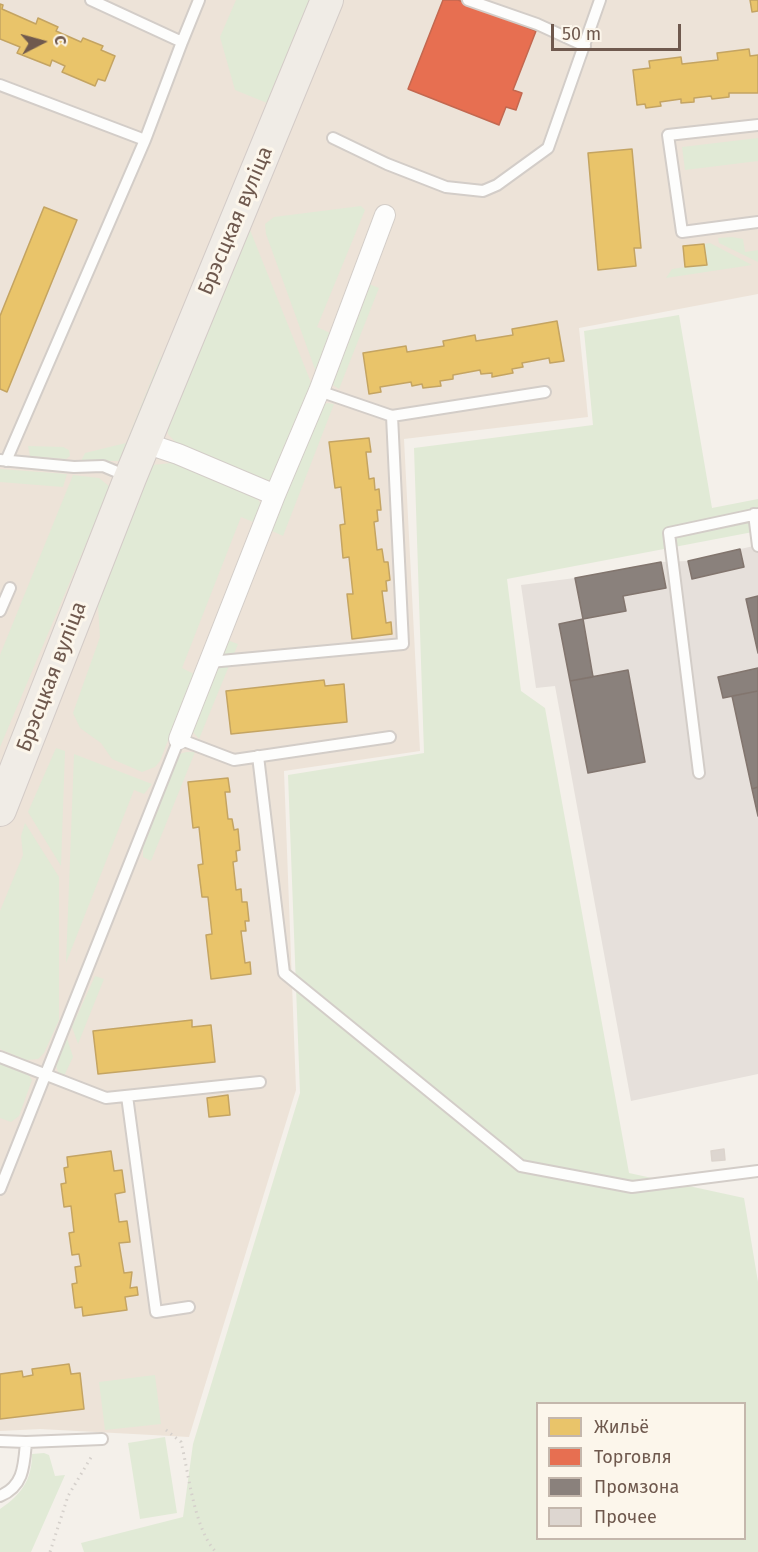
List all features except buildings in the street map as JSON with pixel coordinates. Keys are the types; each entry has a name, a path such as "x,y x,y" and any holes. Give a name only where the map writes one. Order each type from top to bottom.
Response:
{"main road":[{"name":"Брэсцкая вуліца","path":"0,810 130,478 327,0"}],"street":[{"path":"179,739 275,495 319,391 386,215"},
{"path":"145,443 178,454 275,495"}],"lane":[{"path":"91,0 182,42"},
{"path":"130,478 103,466 74,467 3,460 145,140 199,0"},
{"path":"468,0 537,24 585,46"},
{"path":"333,138 387,164 447,187 468,191 497,186 548,148 600,0"},
{"path":"0,85 145,140"},
{"path":"758,125 668,135 682,232 758,222"},
{"path":"319,391 392,416 545,392"},
{"path":"210,662 403,644 392,416"},
{"path":"699,773 669,532 756,514 758,546"},
{"path":"0,611 10,588"},
{"path":"0,1189 179,739 234,760 390,737"},
{"path":"258,756 284,973 410,1078 520,1166 632,1187 758,1171"},
{"path":"0,1057 44,1076 106,1098 260,1082"},
{"path":"127,1096 156,1312 189,1307"},
{"path":"0,1441 102,1440"},
{"path":"0,1496 12,1491 23,1472 26,1442"}],"path":[{"path":"166,1430 181,1442 206,1542 216,1552"},
{"path":"50,1552 68,1496 102,1440"}],"shaded area":[{"path":"0,0 758,0 758,294 579,328 588,417 404,439 420,751 284,771 296,1090 189,1437 40,1429 0,1431"},
{"path":"758,545 758,1074 631,1101 555,686 536,688 521,585 575,578 661,562 688,561"}],"green space":[{"path":"236,0 313,0 272,105 235,90 220,37"},
{"path":"758,138 758,161 685,170 682,147"},
{"path":"361,206 365,210 317,327 330,333 316,372 266,234 265,224 274,217"},
{"path":"248,225 312,385 276,474 270,480 259,482 180,447 168,434 165,419"},
{"path":"718,238 743,239 745,252 758,250 758,262 719,243"},
{"path":"710,243 752,265 666,278 672,269 706,264 704,244"},
{"path":"369,284 379,288 339,389 333,385 332,377"},
{"path":"679,315 712,508 758,499 758,531 507,579 521,691 545,708 629,1173 744,1198 758,1282 758,1552 84,1552 81,1543 183,1517 193,1444 300,1093 288,775 424,753 414,448 593,425 584,331"},
{"path":"161,356 162,377 120,461 81,461 85,453 126,443"},
{"path":"334,404 283,536 272,531 320,405"},
{"path":"28,446 63,447 69,450 70,456 66,459 30,456"},
{"path":"172,463 256,497 261,504 261,513 253,522 241,517 182,668 194,674 160,761 155,767 142,772 112,759 101,743 80,728 73,713 100,637 97,591 152,465"},
{"path":"0,469 67,474 63,487 0,482"},
{"path":"73,475 99,478 110,487 0,747 0,655"},
{"path":"227,640 238,644 199,739 193,732 192,723"},
{"path":"56,748 65,751 61,866 28,812"},
{"path":"195,752 151,861 143,857 143,845 179,754"},
{"path":"74,754 152,784 144,794 134,790 66,963"},
{"path":"25,823 59,877 59,1020 44,1053 38,1059 26,1060 0,1049 0,911 23,855 21,836"},
{"path":"95,976 104,979 78,1044 72,1027"},
{"path":"67,1038 73,1057 64,1076 59,1074 56,1066"},
{"path":"0,1061 28,1074 32,1080 19,1116 11,1122 0,1118"},
{"path":"155,1375 161,1424 105,1430 99,1382"},
{"path":"165,1437 177,1513 140,1519 128,1443"},
{"path":"32,1454 49,1455 55,1476 65,1475 31,1552 0,1552 0,1509 24,1486 30,1472"}]}
